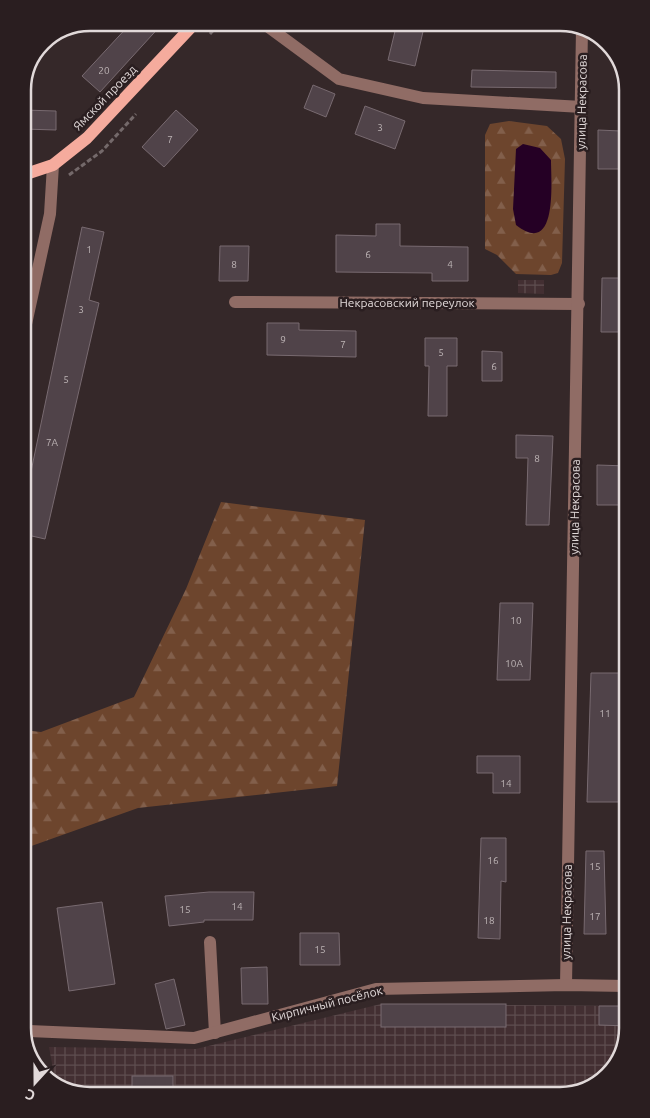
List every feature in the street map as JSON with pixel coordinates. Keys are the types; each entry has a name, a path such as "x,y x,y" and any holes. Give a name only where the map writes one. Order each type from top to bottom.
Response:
{"main road":[{"name":"Ямской проезд","path":"31,172 52,165 87,138 187,31"}],"street":[{"path":"275,31 339,79 423,98 582,107"},
{"name":"улица Некрасова","path":"566,985 582,35"},
{"path":"31,301 50,214 52,165"},
{"name":"Некрасовский переулок","path":"235,302 578,304"},
{"path":"210,942 216,1032"},
{"name":"Кирпичный посёлок","path":"31,1031 194,1038 376,989 566,985 619,986"}],"shaded area":[{"path":"523,144 540,148 551,160 549,213 546,225 539,232 530,233 516,225 513,209 516,149"},
{"path":"518,280 544,280 544,294 518,293"},
{"path":"381,1004 619,1006 617,1043 604,1067 586,1081 560,1087 86,1087 71,1084 60,1079 60,1058 51,1058 49,1047 196,1049"}],"green space":[{"path":"509,121 547,126 561,139 565,159 562,263 558,273 551,275 516,274 497,255 485,249 485,135 490,124"},
{"path":"221,502 365,520 337,786 138,808 31,846 31,731 41,732 134,697 186,589"}],"building":[{"path":"124,31 156,31 100,92 82,76"},
{"path":"395,31 423,31 415,66 388,60"},
{"path":"472,70 556,72 556,88 471,87"},
{"path":"313,85 335,94 326,117 304,108"},
{"path":"365,106 405,121 395,149 355,134"},
{"path":"31,110 56,111 56,130 31,129"},
{"path":"176,110 198,130 164,167 142,147"},
{"path":"598,130 619,131 619,169 598,169"},
{"path":"376,224 400,224 400,246 468,247 468,281 432,281 432,273 336,272 336,235 376,236"},
{"path":"82,227 104,232 89,300 99,303 45,539 31,536 31,472"},
{"path":"220,246 249,246 248,281 219,281"},
{"path":"602,278 619,278 619,332 601,332"},
{"path":"267,323 299,323 299,330 356,331 356,357 267,355"},
{"path":"425,338 457,338 457,366 447,366 447,416 428,416 429,366 425,366"},
{"path":"482,351 502,352 502,381 482,381"},
{"path":"516,435 553,436 549,525 526,525 528,458 516,458"},
{"path":"597,465 619,466 619,505 597,505"},
{"path":"500,603 533,603 530,680 497,680"},
{"path":"591,673 619,673 619,802 587,802"},
{"path":"477,756 520,756 520,793 493,793 493,773 477,773"},
{"path":"481,838 506,838 506,882 501,881 500,939 478,938"},
{"path":"586,851 604,851 606,934 584,934"},
{"path":"209,892 254,892 253,920 204,920 204,922 169,926 165,896"},
{"path":"102,902 115,984 69,991 57,908"},
{"path":"300,933 339,933 340,965 300,965"},
{"path":"267,967 268,1004 242,1004 241,968"},
{"path":"174,979 185,1025 166,1029 155,984"},
{"path":"381,1004 506,1004 506,1027 381,1027"},
{"path":"599,1006 619,1006 619,1026 599,1025"},
{"path":"132,1076 173,1076 173,1087 132,1087"}]}
